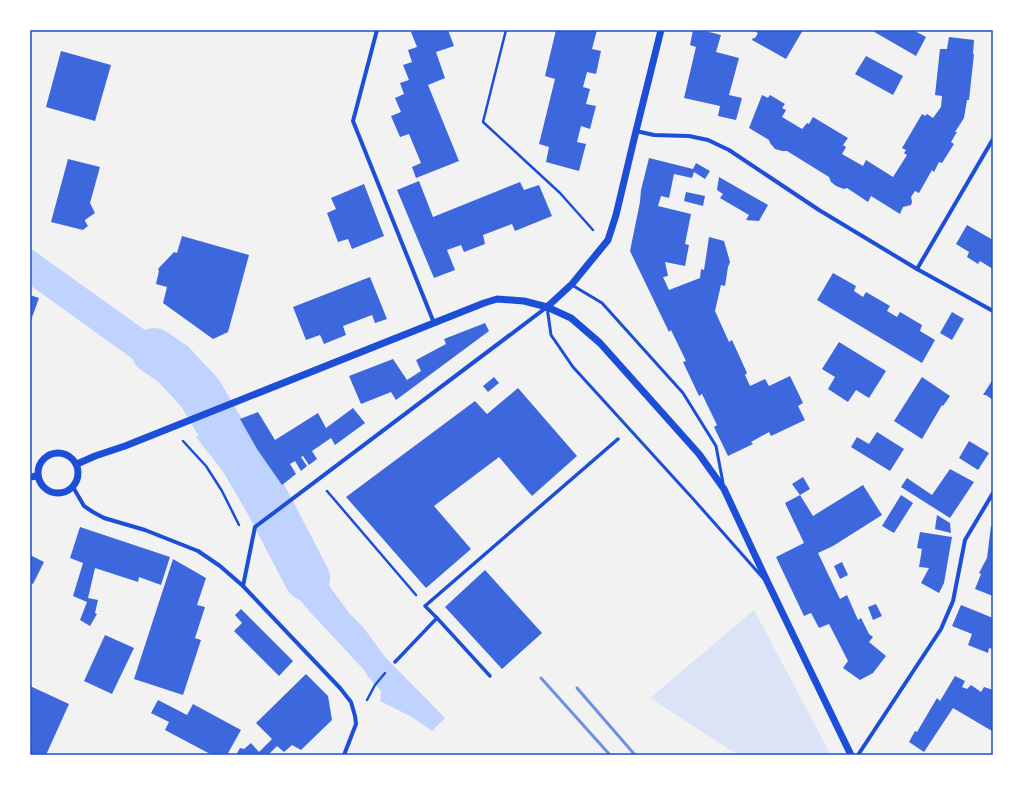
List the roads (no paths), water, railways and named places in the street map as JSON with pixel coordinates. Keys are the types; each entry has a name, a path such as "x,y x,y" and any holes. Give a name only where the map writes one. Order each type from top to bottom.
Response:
{"street":[{"path":"377,30 353,121 434,323"},
{"path":"243,586 255,527 547,307 572,284 605,244 608,240 616,215 661,30"},
{"path":"636,131 654,135 689,136 708,140 729,150 819,210 918,269 993,311"},
{"path":"918,269 993,139"},
{"path":"77,464 484,303 497,299 524,301 547,307 571,318 600,343 699,454 724,489 851,755"},
{"path":"490,676 425,606 618,439"},
{"path":"54,452 64,453 72,458 77,464 79,472 78,480 73,487 64,492 52,492 43,486 38,476 39,466 45,457 54,452"},
{"path":"30,477 38,476"},
{"path":"73,487 84,506 93,512 104,518 145,530 198,551 220,566 243,586 340,688 351,702 356,724 344,755"},
{"path":"858,755 941,629 953,601 965,540 993,493"},
{"path":"395,662 437,618"}],"lane":[{"path":"572,284 602,303 683,393 716,446 724,489"},
{"path":"547,307 551,335 573,367 768,583"}],"water":[{"path":"30,248 221,385 178,401 169,385 30,285"},
{"path":"240,419 257,449 285,490 251,516 229,479 196,437"},
{"path":"296,508 303,533 304,551 349,613 363,627 385,657 445,718 432,731 412,717 380,701 381,693 379,688 289,587 262,534"}],"waterway":[{"path":"154,351 173,364 200,393 220,427 240,455 268,503 307,578"}],"railway":[{"path":"541,678 610,755"},
{"path":"577,688 635,755"}]}
